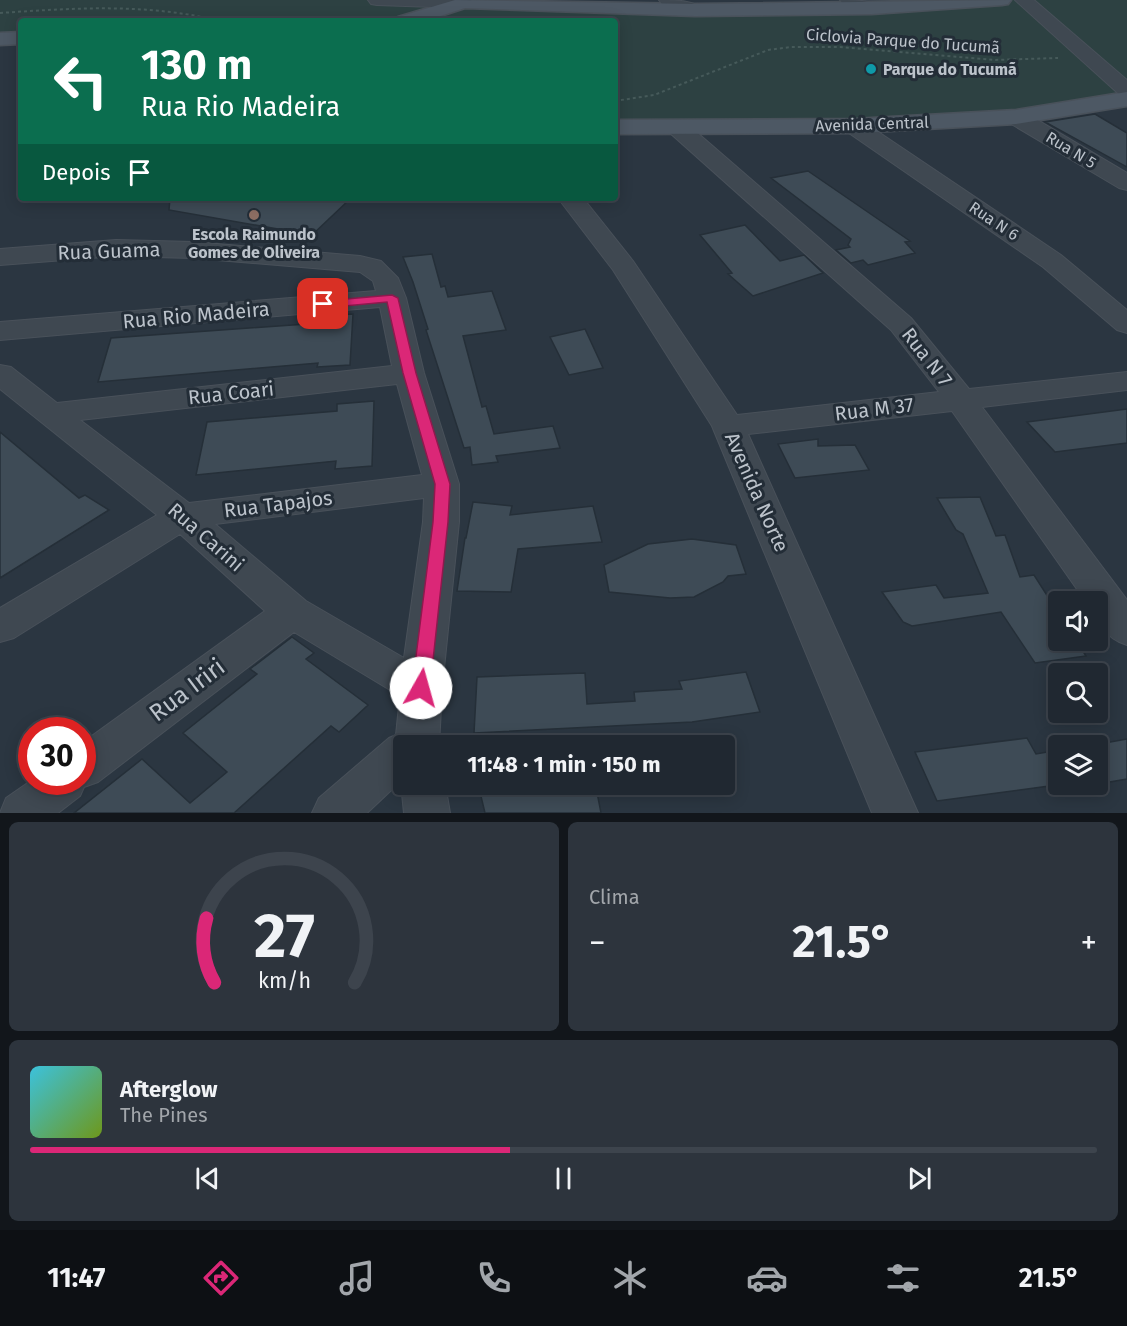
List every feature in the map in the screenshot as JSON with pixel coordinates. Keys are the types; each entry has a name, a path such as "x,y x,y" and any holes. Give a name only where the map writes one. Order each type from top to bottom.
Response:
{"street":[{"path":"377,0 695,10 872,8 1002,0"},
{"path":"668,0 695,10"},
{"path":"849,0 872,8"},
{"path":"1023,0 1127,91"},
{"path":"415,18 464,3"},
{"path":"0,25 18,25"},
{"path":"0,39 18,38"},
{"name":"Avenida Central","path":"618,128 854,126 1016,117 1127,99"},
{"name":"Rua N 5","path":"1016,117 1127,183"},
{"name":"Rua N 6","path":"854,126 1052,261 1127,324"},
{"name":"Rua N 7","path":"678,128 901,324 960,399 1127,630"},
{"name":"Avenida Norte","path":"572,201 624,267 728,426 895,813"},
{"name":"Rua Guama","path":"0,257 116,248 225,252 360,264 372,267 385,278 392,298 409,373 442,484 441,522 414,735"},
{"name":"Rua Rio Madeira","path":"0,331 392,298"},
{"name":"Rua Coari","path":"53,413 409,373"},
{"name":"Rua Carini","path":"0,374 53,413 182,516 292,612 421,688"},
{"name":"Rua M 37","path":"728,426 1127,381"},
{"name":"Rua Tapajos","path":"3,620 182,516 442,484"},
{"name":"Rua Iriri","path":"96,758 292,612"},
{"path":"335,813 393,762"},
{"path":"22,813 46,795"},
{"path":"425,795 428,813"}],"path":[{"path":"0,13 126,7 170,10 206,18"},
{"name":"Ciclovia Parque do Tucumã","path":"618,101 654,95 768,50 791,47 840,47 977,60 1054,58 1093,61"}],"green space":[{"name":"Parque do Tucumã","path":"0,0 377,0 872,8 1002,0 1127,0 1127,99 1016,117 618,127 618,18 18,18 18,38 0,39"}],"building":[{"path":"1095,114 1127,133 1127,167 1045,122"},
{"path":"808,171 910,241 905,242 915,253 868,265 863,260 851,263 836,250 850,247 848,245 851,239 771,178"},
{"path":"170,201 348,201 312,235 169,210"},
{"path":"745,225 780,261 804,255 823,273 753,296 728,274 732,273 700,235"},
{"path":"432,254 441,287 445,286 448,297 492,291 506,330 463,336 482,407 486,406 494,434 553,426 560,448 496,456 498,462 472,465 470,447 464,448 413,282 403,257"},
{"path":"353,314 350,365 317,367 318,363 98,382 111,338 320,323 320,316"},
{"path":"585,329 603,368 569,375 550,337"},
{"path":"374,401 372,466 335,469 336,461 196,475 207,422 337,411 337,404"},
{"path":"1127,409 1127,443 1055,452 1027,422"},
{"path":"0,432 79,498 85,495 109,510 0,578"},
{"path":"818,439 818,446 855,445 869,470 795,478 778,444"},
{"path":"980,497 996,536 1005,535 1020,577 1034,575 1048,597 1048,651 1083,651 1086,656 1035,663 1001,612 912,626 903,622 882,592 936,585 944,598 988,593 963,534 956,530 937,498"},
{"path":"473,502 512,506 510,515 593,506 602,542 518,549 511,592 457,591"},
{"path":"692,539 736,545 746,574 728,576 723,582 694,597 670,598 609,592 604,565 648,544"},
{"path":"292,637 314,653 306,659 368,705 339,732 331,726 234,813 74,813 142,759 190,803 227,772 183,733 257,674 250,669"},
{"path":"746,672 760,712 692,722 474,733 477,677 585,673 587,704 635,701 634,692 682,689 679,681"},
{"path":"1027,738 1036,754 1048,752 1048,786 937,801 915,752"},
{"path":"1127,739 1127,779 1108,782 1108,742"},
{"path":"481,795 598,795 601,813 485,813"}],"place":[{"name":"Parque do Tucumã","path":"871,69"},
{"name":"Escola Raimundo Gomes de Oliveira","path":"254,215"}],"route":[{"path":"323,304 392,298 409,373 442,484 441,522 421,688"}]}
